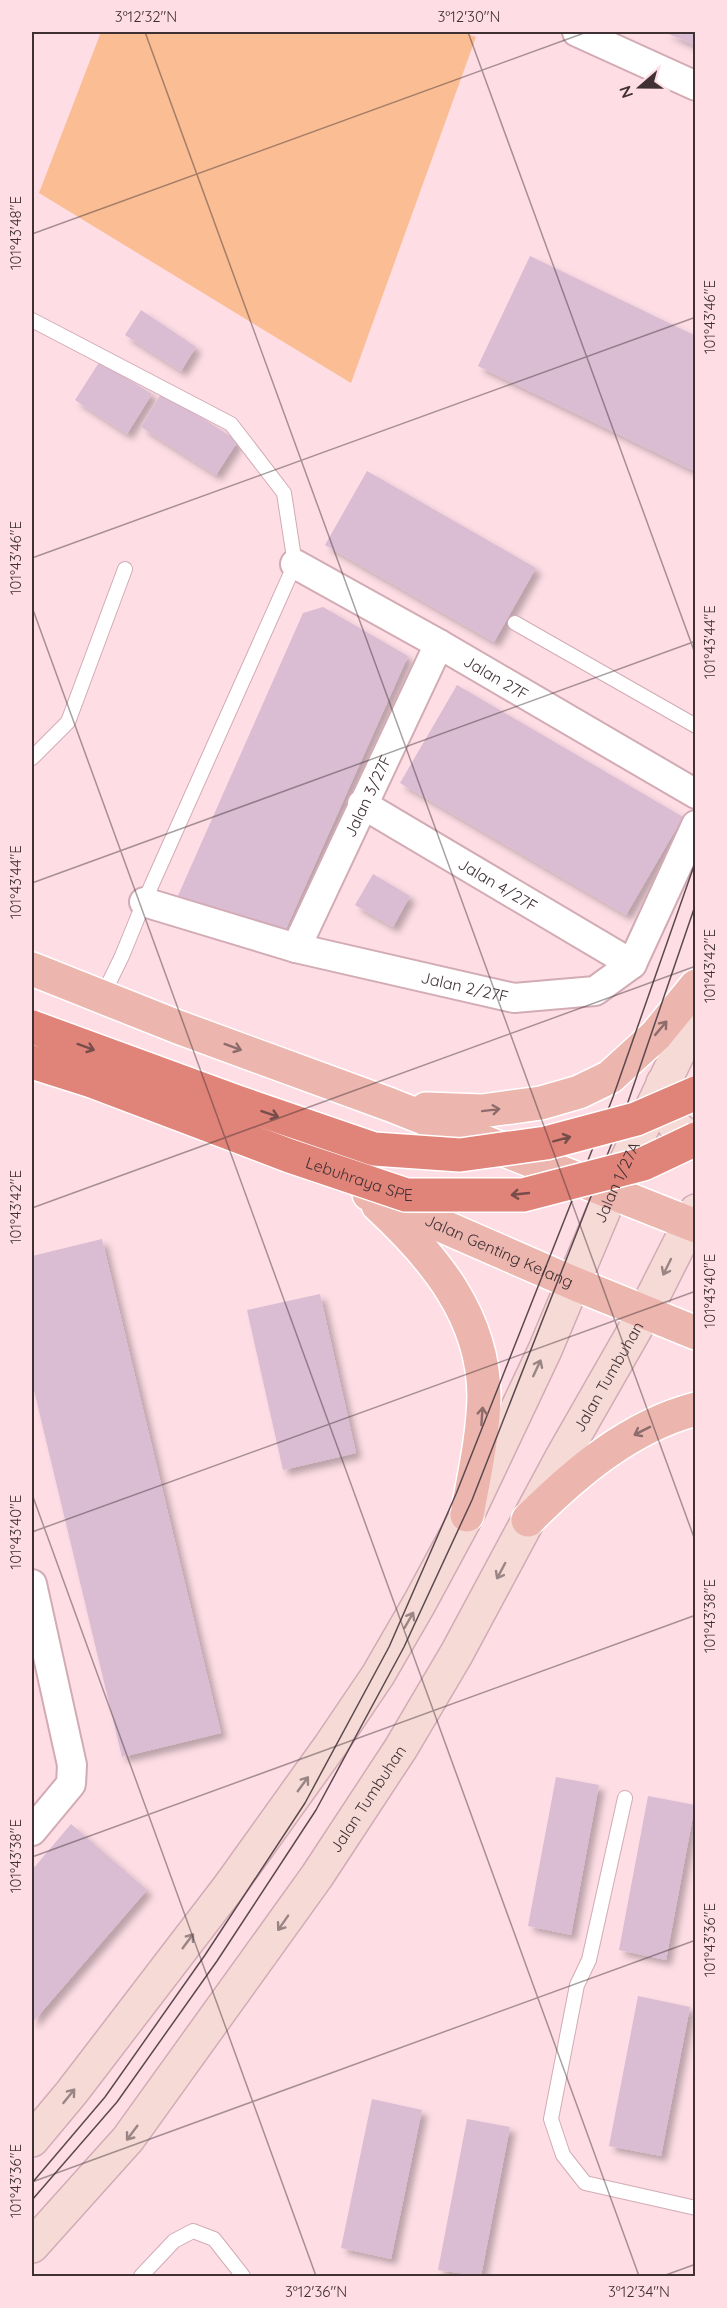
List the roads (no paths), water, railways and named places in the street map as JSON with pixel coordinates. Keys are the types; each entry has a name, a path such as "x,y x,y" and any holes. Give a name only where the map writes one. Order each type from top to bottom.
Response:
{"highway":[{"name":"Lebuhraya SPE","path":"32,1027 374,1149 460,1155 546,1143 636,1119 696,1093"},
{"name":"Lebuhraya SPE","path":"32,1062 92,1081 290,1156 406,1195 523,1195 643,1164 696,1138"}],"main road":[{"path":"32,969 611,1192 693,1220 645,1312"},
{"path":"391,1106 457,1112 482,1111 541,1102 579,1092 610,1077 656,1035 696,986"},
{"name":"Jalan 1/27A","path":"573,1283 611,1192 696,1016"},
{"name":"Jalan Genting Kelang","path":"32,1072 363,1191 573,1283 696,1333"},
{"path":"663,1083 671,1122 685,1136 696,1138"},
{"path":"363,1191 416,1242 445,1276 456,1294 475,1342 484,1394 482,1422 466,1515"},
{"path":"32,2140 72,2092 229,1887 330,1746 384,1665 466,1515 545,1350 573,1283"},
{"name":"Jalan Tumbuhan","path":"32,2246 128,2139 317,1876 401,1748 452,1662 528,1520 645,1312"},
{"path":"528,1520 554,1494 606,1452 656,1424 696,1409"}],"street":[{"path":"577,32 696,86"},
{"name":"Jalan 27F","path":"295,564 439,644 696,794"},
{"name":"Jalan 3/27F","path":"296,948 439,644"},
{"name":"Jalan 4/27F","path":"362,804 632,963"},
{"name":"Jalan 2/27F","path":"144,902 296,948 514,998 595,990 632,963 696,825"},
{"path":"32,1586 72,1765 71,1784 32,1831"}],"lane":[{"path":"32,320 231,424 284,493 295,564 102,997"},
{"path":"32,758 68,722 125,569"},
{"path":"515,623 696,726"},
{"path":"625,1798 589,1960 577,1984 551,2119 563,2155 585,2183 696,2208"},
{"path":"141,2277 174,2241 193,2231 214,2239 243,2277"}],"tram line":[{"path":"32,2183 105,2097 205,1955 305,1803 389,1647 456,1494 613,1097 696,860"},
{"path":"32,2200 117,2102 217,1961 316,1810 404,1647 472,1500 628,1102 696,903"}]}
